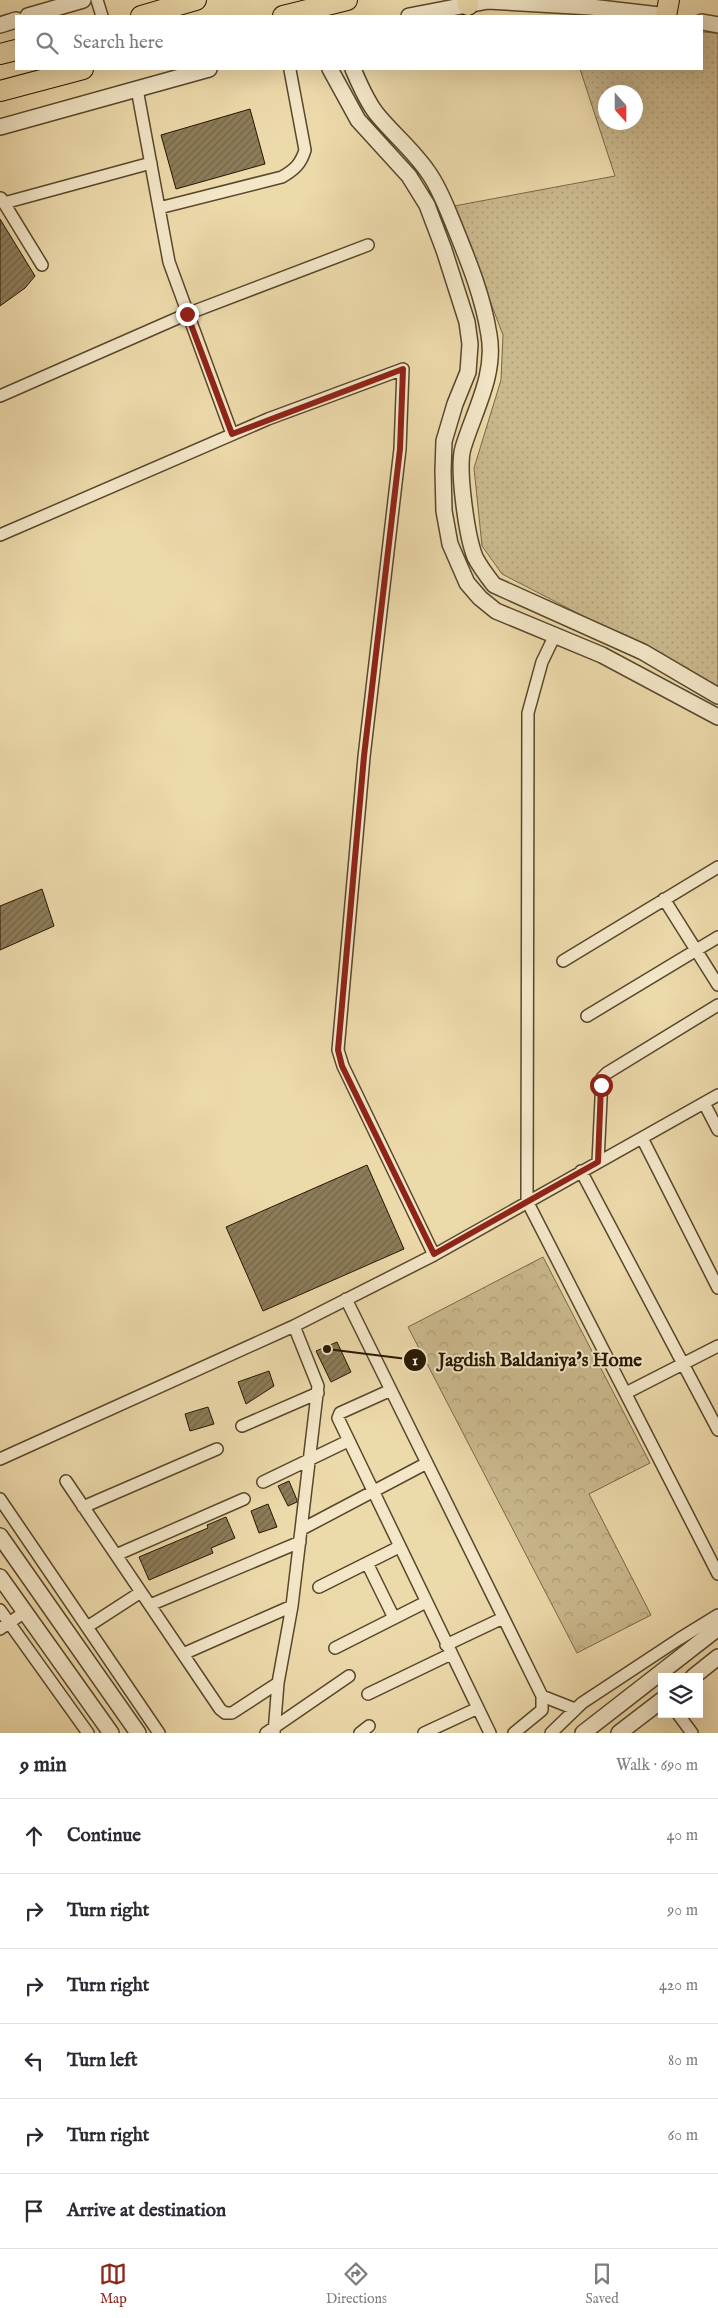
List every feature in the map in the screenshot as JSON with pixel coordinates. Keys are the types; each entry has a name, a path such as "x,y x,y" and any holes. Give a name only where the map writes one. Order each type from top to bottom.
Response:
{"highway":[{"path":"144,15 196,0"},
{"path":"295,11 347,0"},
{"path":"667,15 669,0"},
{"path":"0,54 15,50"},
{"path":"0,91 78,70"}],"street":[{"path":"31,15 83,0"},
{"path":"97,0 102,15"},
{"path":"413,15 467,3 488,1 591,7 659,15"},
{"path":"0,25 15,20"},
{"path":"703,22 718,24"},
{"path":"0,127 205,70"},
{"path":"160,208 282,177 296,169 302,160 305,150 290,70"},
{"path":"331,70 358,120 408,176 427,205 444,250 467,322 470,344 468,372 455,404 444,441 444,511 450,544 468,583 480,598 496,611 602,655 718,717"},
{"path":"354,70 375,112 415,154 430,174 443,198 473,273 483,306 490,336 490,368 462,451 462,475 468,529 474,555 482,571 494,585 558,616 643,652 718,696"},
{"path":"137,89 160,208 168,262 232,434"},
{"path":"42,265 2,200 151,163"},
{"path":"0,396 187,314 368,245"},
{"path":"0,535 232,434 403,369 400,449 364,756 338,1050 342,1066 434,1254"},
{"path":"555,635 542,662 528,712 527,1201 718,1574"},
{"path":"563,961 718,867"},
{"path":"664,899 718,985"},
{"path":"587,1016 718,937"},
{"path":"598,1162 602,1078 607,1073 718,1005"},
{"path":"0,1459 294,1326 434,1254 718,1095"},
{"path":"704,1103 718,1130"},
{"path":"642,1138 718,1288"},
{"path":"582,1171 718,1430"},
{"path":"346,1299 542,1696 542,1710 514,1733"},
{"path":"272,1731 278,1684 292,1606 318,1393 317,1379 294,1326"},
{"path":"626,1393 718,1346"},
{"path":"391,1390 338,1415 372,1492 490,1733"},
{"path":"242,1426 318,1393"},
{"path":"263,1482 348,1441"},
{"path":"83,1507 217,1448"},
{"path":"302,1529 427,1463"},
{"path":"66,1481 225,1713 232,1713 278,1684"},
{"path":"0,1498 160,1733"},
{"path":"116,1555 244,1499"},
{"path":"0,1536 138,1733"},
{"path":"150,1605 300,1542"},
{"path":"319,1587 399,1548"},
{"path":"367,1564 394,1618"},
{"path":"0,1577 111,1733"},
{"path":"87,1627 141,1592"},
{"path":"335,1648 426,1602"},
{"path":"183,1654 292,1606"},
{"path":"0,1610 5,1626 88,1733"},
{"path":"5,1626 25,1612"},
{"path":"551,1733 575,1709 718,1615"},
{"path":"368,1694 503,1618"},
{"path":"583,1733 718,1628"},
{"path":"698,1673 718,1657"},
{"path":"272,1731 349,1676"},
{"path":"542,1696 575,1709"},
{"path":"619,1733 658,1703"},
{"path":"424,1733 478,1708"},
{"path":"681,1718 692,1733"}],"green space":[{"path":"703,32 718,33 718,686 502,574 482,546 474,468 501,380 503,335 454,206 615,176 600,130 643,130 643,85 598,85 598,124 580,70 703,70"},
{"path":"543,1257 650,1463 589,1494 651,1615 577,1653 408,1327"}],"building":[{"path":"250,109 265,164 176,189 161,135"},
{"path":"0,219 35,276 25,288 0,306"},
{"path":"42,889 54,926 0,950 0,906"},
{"path":"367,1165 404,1249 263,1311 226,1227"},
{"path":"337,1342 351,1372 331,1382 316,1351"},
{"path":"269,1371 274,1386 246,1404 238,1382"},
{"path":"208,1407 214,1424 190,1431 185,1414"},
{"path":"289,1481 297,1502 288,1506 278,1486"},
{"path":"268,1504 277,1527 259,1533 251,1511"},
{"path":"226,1517 235,1538 211,1548 213,1553 149,1580 139,1557 208,1528 207,1525"}],"place":[{"name":"Jagdish Baldaniya's Home","path":"327,1349"}],"route":[{"path":"187,314 232,434 403,369 400,449 364,756 338,1050 342,1066 434,1254 598,1162 601,1085"}]}
